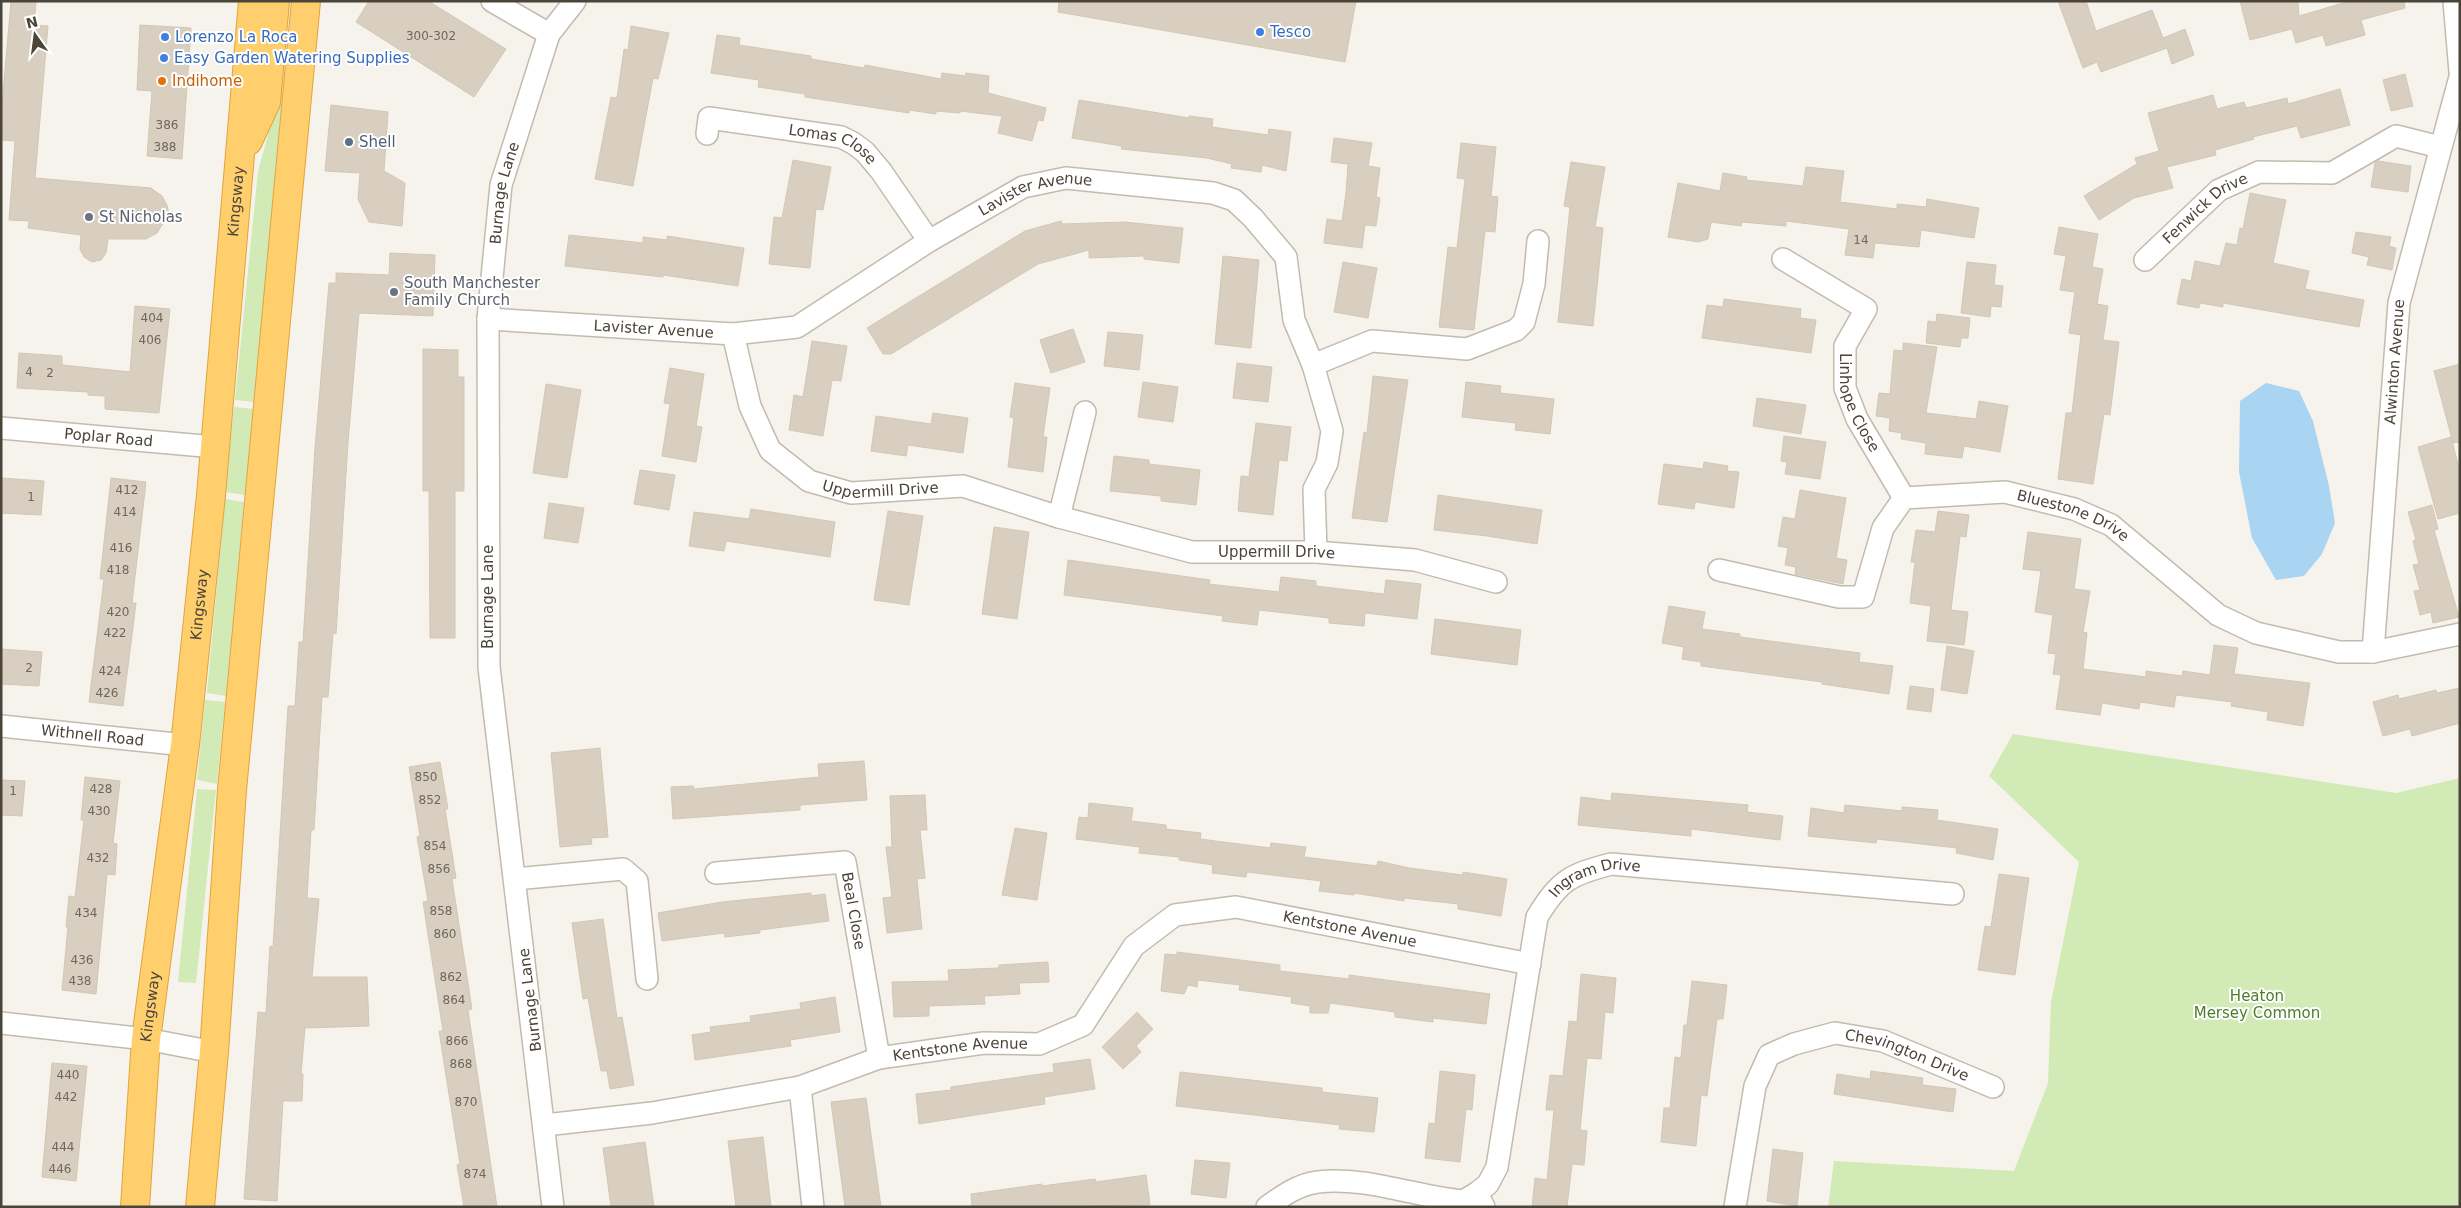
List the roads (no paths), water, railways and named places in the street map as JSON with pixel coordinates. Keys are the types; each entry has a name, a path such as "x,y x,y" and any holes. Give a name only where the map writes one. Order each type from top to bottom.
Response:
{"highway":[{"name":"Kingsway","path":"135,1207 146,1039 185,745 215,447 253,1"},
{"path":"240,160 266,102 275,1"},
{"path":"200,1207 214,1052 232,790 270,407 306,1"},
{"path":"271,49 301,51"}],"street":[{"path":"492,1 549,34"},
{"name":"Burnage Lane","path":"553,1207 545,1125 488,667 488,319 501,185 549,34 575,1"},
{"path":"2454,1 2460,72"},
{"name":"Alwinton Avenue","path":"2373,652 2399,303 2460,77"},
{"name":"Lomas Close","path":"708,134 709,118 841,137 865,152 929,241"},
{"name":"Fenwick Drive","path":"2146,260 2219,190 2259,172 2332,172 2396,136 2440,147"},
{"name":"Lavister Avenue","path":"488,319 733,334 797,327 929,241 1023,187 1066,178 1212,193 1234,200 1253,218 1286,257 1294,320 1313,365 1332,431 1327,463 1314,489 1316,552"},
{"path":"1313,365 1372,341 1467,348 1516,330 1524,322 1534,284 1538,241"},
{"name":"Linhope Close","path":"1783,259 1866,309 1845,346 1845,388 1857,419 1904,498"},
{"name":"Uppermill Drive","path":"733,334 750,406 770,450 810,481 851,493 963,486 1059,517 1192,552 1316,552 1415,560 1496,582"},
{"path":"1059,517 1085,412"},
{"name":"Poplar Road","path":"1,428 215,447"},
{"name":"Bluestone Drive","path":"1904,498 2005,492 2074,509 2111,524 2218,614 2256,633 2339,652 2373,652 2460,634"},
{"path":"1719,570 1839,597 1863,597 1883,528 1904,498"},
{"name":"Withnell Road","path":"1,726 185,745"},
{"name":"Beal Close","path":"716,873 845,862 878,1058"},
{"name":"Ingram Drive","path":"1480,1200 1497,1166 1538,917 1552,892 1577,873 1611,864 1953,894"},
{"path":"515,879 623,869 637,881 647,979"},
{"name":"Kentstone Avenue","path":"545,1125 652,1113 800,1087 878,1058 984,1043 1039,1044 1083,1025 1134,946 1175,915 1236,907 1530,964"},
{"path":"1,1023 146,1039 214,1052"},
{"name":"Chevington Drive","path":"1735,1207 1755,1086 1769,1055 1794,1044 1835,1034 1883,1040 1993,1087"},
{"path":"800,1087 813,1207"},
{"path":"1267,1207 1291,1190 1318,1182 1354,1182 1463,1200 1480,1200"}],"water":[{"path":"2266,383 2299,391 2313,421 2329,486 2335,523 2322,554 2304,576 2276,580 2252,538 2239,472 2240,401"}],"place":[{"name":"Tesco","path":"1260,32"},
{"name":"Lorenzo La Roca","path":"165,37"},
{"name":"Easy Garden Watering Supplies","path":"164,58"},
{"name":"Indihome","path":"162,81"},
{"name":"Shell","path":"349,142"},
{"name":"St Nicholas","path":"89,217"},
{"name":"South Manchester Family Church","path":"394,292"}],"park label":[{"name":"Heaton Mersey Common","path":"2257,1004"}]}
